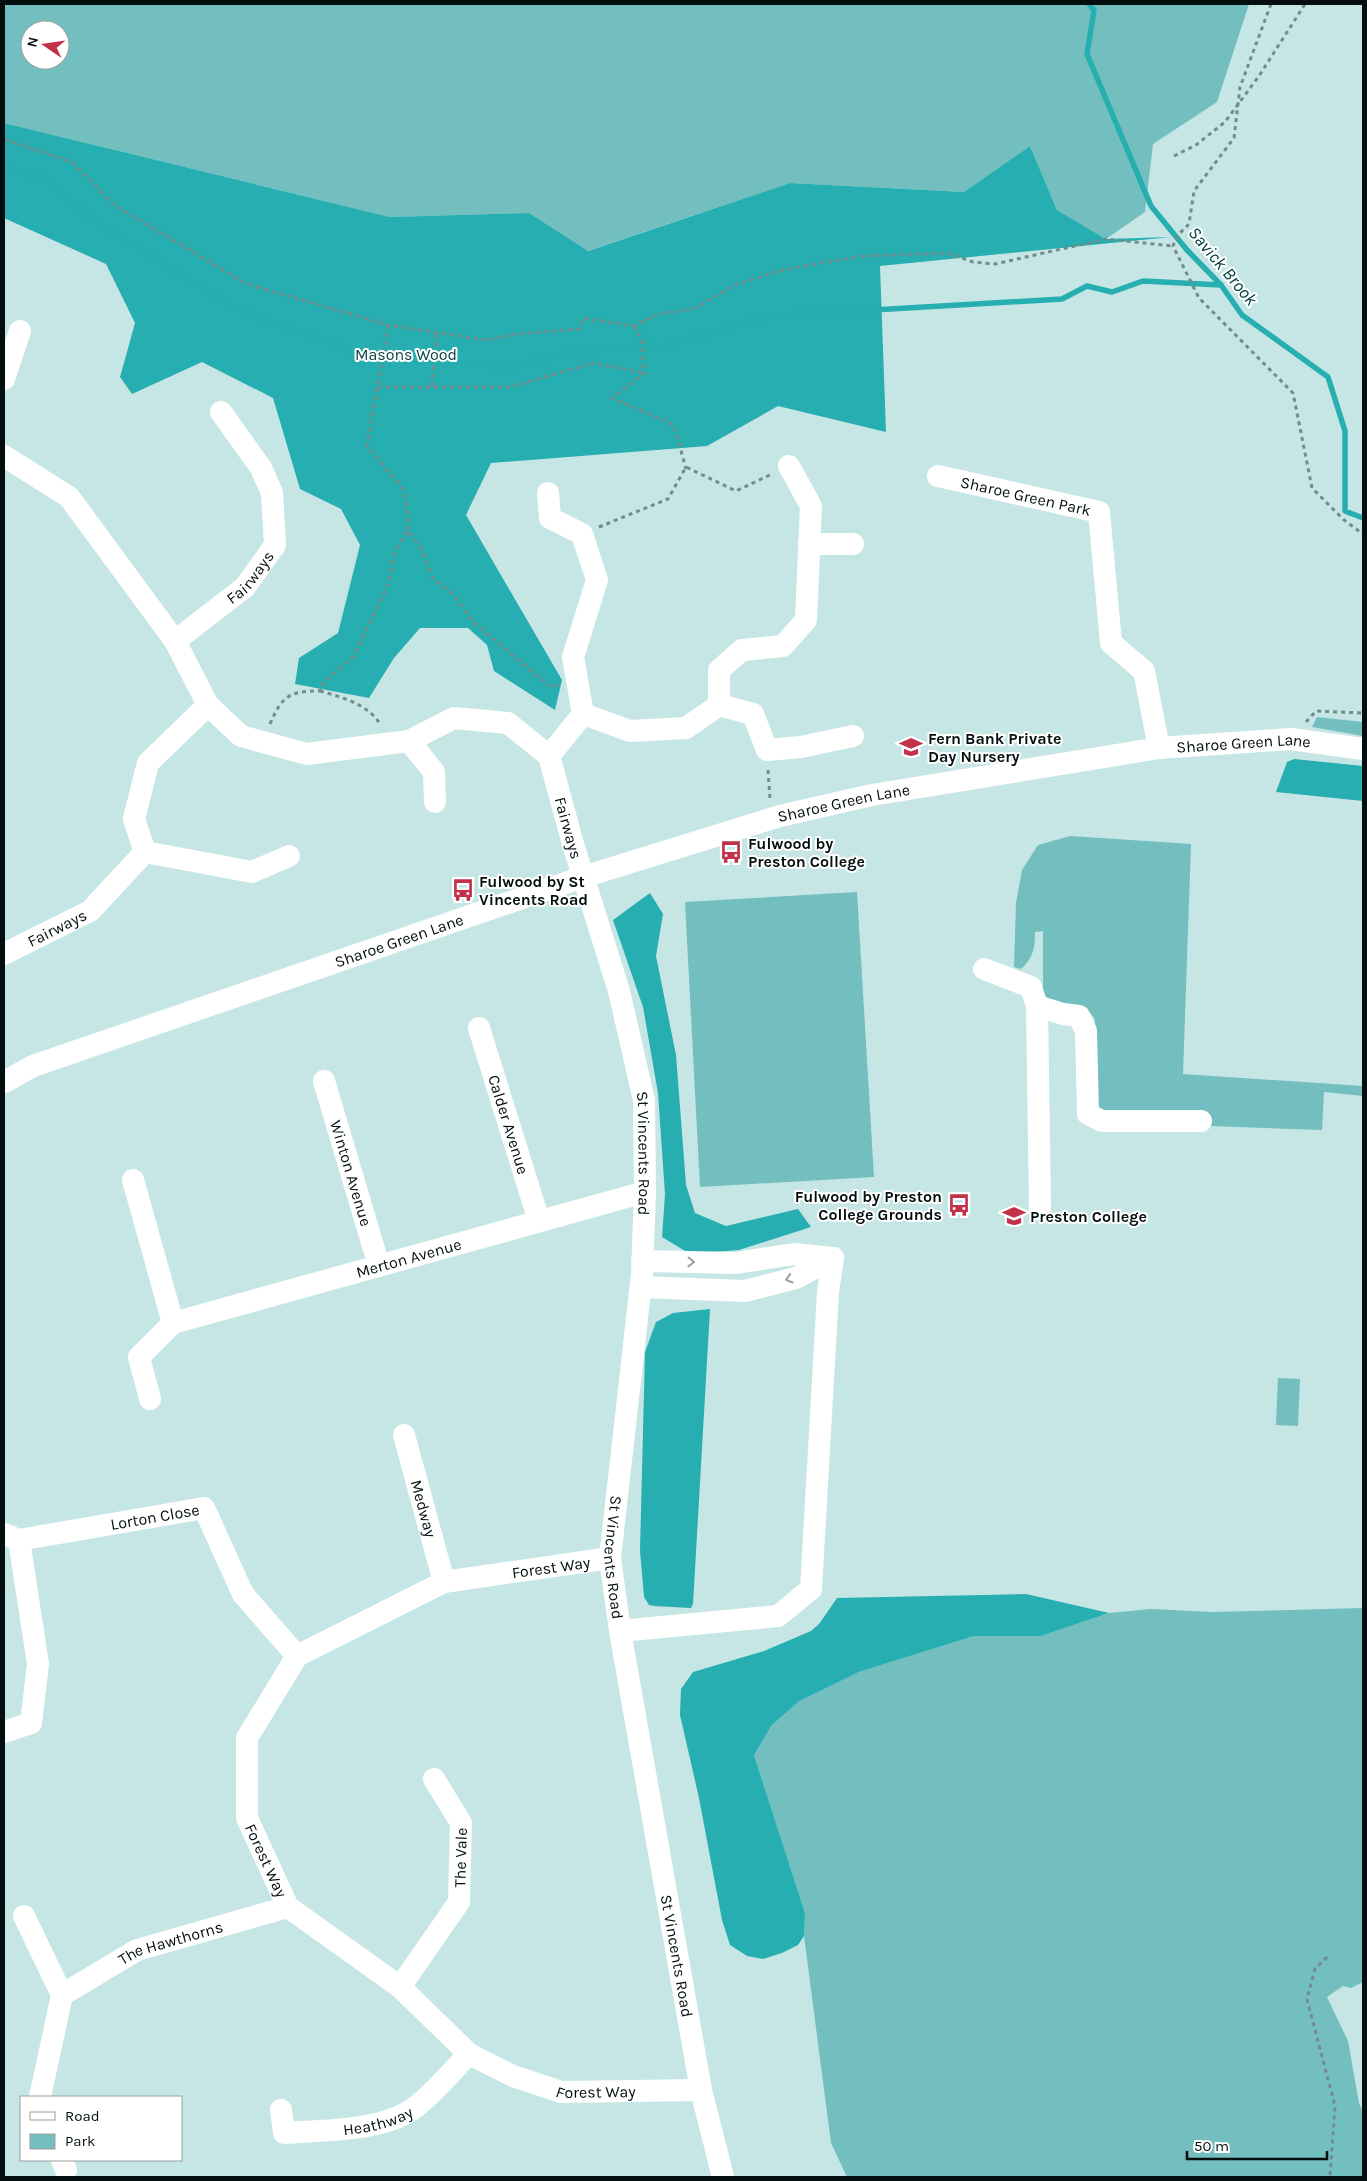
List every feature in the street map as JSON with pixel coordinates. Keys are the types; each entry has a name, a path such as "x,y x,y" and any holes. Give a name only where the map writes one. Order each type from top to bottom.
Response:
{"street":[{"path":"4,379 20,331"},
{"name":"Fairways","path":"175,641 245,587 275,545 272,493 261,468 221,412"},
{"path":"4,456 69,498 175,641 208,705 241,736 262,740 307,754 399,742 454,718 508,723 549,756 583,714 574,657 597,580 582,534 550,518 548,493"},
{"path":"719,705 718,670 742,650 783,646 806,620 811,506 789,466"},
{"name":"Sharoe Green Park","path":"938,476 1100,512 1111,643 1144,671 1159,748"},
{"path":"809,544 853,544"},
{"path":"208,705 148,763 134,819 145,852 252,872 289,856"},
{"path":"583,714 630,730 686,728 719,705 753,714 767,750 801,747 853,736"},
{"name":"Sharoe Green Lane","path":"4,1082 42,1063 583,877 771,819 872,795 1159,748 1291,739 1363,749"},
{"path":"399,742 434,772 435,802"},
{"name":"Fairways","path":"549,756 583,877"},
{"name":"Fairways","path":"4,954 90,911 145,852"},
{"name":"St Vincents Road","path":"583,877 619,991 644,1100 645,1192 642,1261 610,1558 620,1632 701,2090 723,2177"},
{"path":"984,970 1031,987 1037,1006 1040,1209"},
{"path":"1037,1006 1063,1014 1079,1016 1086,1031 1088,1114 1102,1121 1201,1121"},
{"name":"Calder Avenue","path":"479,1028 539,1221"},
{"name":"Winton Avenue","path":"324,1081 379,1266"},
{"path":"133,1180 172,1323 139,1357 150,1400"},
{"name":"Merton Avenue","path":"172,1323 645,1192"},
{"path":"642,1261 736,1263 794,1254 833,1258"},
{"path":"640,1287 746,1291 796,1278 833,1258"},
{"path":"620,1632 778,1616 811,1589 828,1292 833,1258"},
{"name":"Medway","path":"404,1435 444,1582"},
{"name":"Lorton Close","path":"4,1732 31,1724 38,1664 12,1537 204,1508 243,1594 297,1656"},
{"name":"Forest Way","path":"610,1558 444,1582 297,1656 247,1738 248,1818 288,1907 400,1987 468,2054 513,2076 561,2092 701,2090"},
{"name":"The Vale","path":"400,1987 459,1902 461,1823 434,1779"},
{"name":"The Hawthorns","path":"62,1995 138,1950 288,1907"},
{"path":"24,1916 62,1995 40,2096"},
{"name":"Heathway","path":"281,2110 284,2133 356,2127 390,2120 416,2106 468,2054"}],"path":[{"path":"1173,244 1178,235 1189,224 1194,191 1234,138 1236,108 1240,87 1271,4"},
{"path":"1174,156 1196,145 1225,122 1305,4"},
{"path":"4,139 72,162 114,205 247,284 388,325 486,340 517,334 579,329 583,318 634,326 658,314 693,309 737,284 786,269 863,256 948,253 973,262 995,264 1106,239 1173,244"},
{"path":"1173,244 1188,279 1199,298 1293,392 1312,488 1344,520 1363,534"},
{"path":"388,325 367,446 403,489 409,528 433,578 453,594 472,621 551,688 577,679"},
{"path":"634,326 642,340 644,373"},
{"path":"432,386 437,333"},
{"path":"378,386 510,387 594,363 644,373"},
{"path":"582,534 668,499 686,468 674,425 612,398 644,373"},
{"path":"686,468 736,491 789,466"},
{"path":"320,691 321,686 353,657 388,585 394,555 409,528"},
{"path":"262,740 279,704 298,691 320,691 362,706 399,742"},
{"path":"1291,739 1316,711 1363,713"},
{"path":"767,750 771,819"},
{"path":"1327,1957 1315,1968 1309,1982 1307,1999 1335,2106 1330,2177"}],"green space":[{"path":"4,4 1249,4 1217,102 1153,144 1145,212 1106,239 1057,210 1030,146 964,192 790,183 587,251 529,213 390,217 4,123"},
{"path":"1317,717 1363,722 1363,736 1312,727"},
{"path":"1070,836 1191,844 1183,1074 1363,1086 1363,1096 1324,1092 1322,1130 1211,1126 1211,1116 1100,1112 1093,1096 1095,1020 1087,1010 1081,1007 1048,1003 1043,990 1043,931 1035,932 1032,953 1025,965 1021,969 1014,967 1016,903 1022,870 1038,845"},
{"path":"857,892 874,1177 700,1187 685,902"},
{"path":"1278,1378 1300,1379 1298,1426 1276,1425"},
{"path":"1363,1608 1363,1982 1351,1988 1343,1986 1327,1997 1348,2041 1359,2103 1363,2112 1363,2177 847,2177 831,2143 804,1936 805,1913 754,1755 772,1725 799,1700 859,1672 974,1636 1041,1636 1109,1613 1151,1609 1212,1612"}],"shaded area":[{"name":"Masons Wood","path":"4,123 390,217 529,213 588,251 790,183 964,192 1030,146 1057,210 1106,239 1171,237 880,266 886,432 778,406 707,446 491,463 466,515 562,680 555,710 494,671 487,645 468,628 420,628 394,658 369,698 295,684 299,658 338,633 360,545 341,509 300,489 273,398 202,362 132,394 120,377 135,323 106,264 4,218"},
{"path":"1294,759 1363,766 1363,801 1276,792 1287,762"},
{"path":"650,893 663,914 656,956 676,1055 686,1185 695,1213 726,1226 798,1209 811,1227 739,1250 690,1254 662,1237 665,1194 658,1093 643,1007 613,920"},
{"path":"710,1309 693,1604 691,1608 654,1606 649,1605 644,1597 640,1551 645,1352 656,1322 673,1313"},
{"path":"1026,1594 1109,1613 1041,1636 974,1636 859,1672 799,1701 772,1725 754,1755 805,1913 804,1936 798,1945 763,1959 747,1956 730,1945 722,1920 699,1798 680,1715 681,1689 693,1672 764,1651 811,1631 819,1624 837,1598"}],"waterway":[{"name":"Savick Brook","path":"1089,4 1094,10 1087,54 1151,206 1187,250 1221,285 1242,315 1328,377 1345,431 1345,511 1363,518"},
{"path":"4,168 41,176 96,223 237,309 362,355 513,367 583,350 664,346 771,316 1062,299 1087,286 1112,292 1143,281 1221,285"}],"place":[{"name":"Fern Bank Private Day Nursery","path":"911,747"},
{"name":"Fulwood by Preston College","path":"731,852"},
{"name":"Fulwood by St Vincents Road","path":"463,890"},
{"name":"Fulwood by Preston College Grounds","path":"959,1205"},
{"name":"Preston College","path":"1014,1216"}]}
